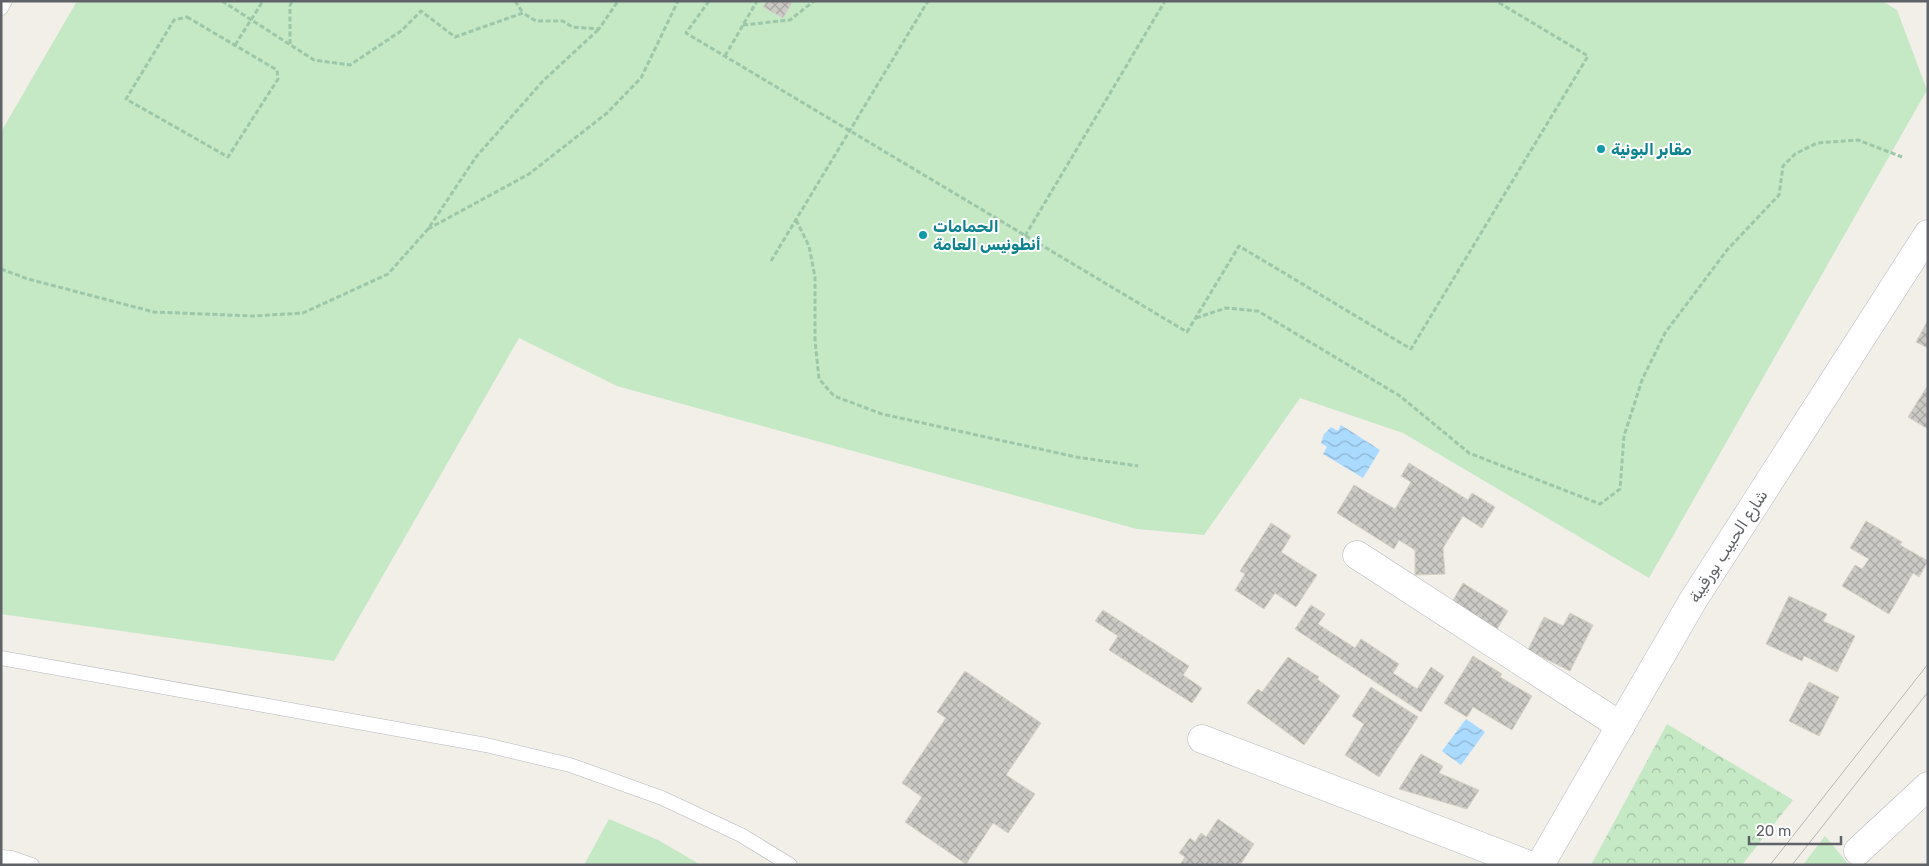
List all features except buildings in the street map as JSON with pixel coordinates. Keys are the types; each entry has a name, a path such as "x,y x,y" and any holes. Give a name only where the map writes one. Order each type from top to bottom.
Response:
{"street":[{"name":"شارع الحبيب بورقيبة","path":"1540,865 1692,602 1928,234"},
{"path":"1356,555 1621,726"},
{"path":"1202,740 1529,865"},
{"path":"1858,851 1928,786"}],"lane":[{"path":"1,8 5,1"},
{"path":"1,658 486,745 570,765 662,798 741,835 790,865"},
{"path":"1,857 12,858 32,865"}],"path":[{"path":"222,1 314,60 350,65 401,31 421,11 455,37 523,13"},
{"path":"235,45 262,1"},
{"path":"290,45 290,6 292,1"},
{"path":"514,1 523,13 536,21 563,21 572,27 599,29"},
{"path":"1,268 28,280 154,312 253,316 303,313 388,274 428,229 476,157 543,80 599,29 618,1"},
{"path":"428,229 529,174 607,113 641,78 678,1"},
{"path":"709,1 686,33 1187,332 1239,246 1411,349 1588,56 1496,1"},
{"path":"725,56 757,1"},
{"path":"743,24 790,20 814,1"},
{"path":"771,262 928,1"},
{"path":"1025,236 1165,1"},
{"path":"187,17 235,45 277,70 278,79 228,157 126,99 174,20 187,17"},
{"path":"1195,318 1226,308 1258,311 1400,396 1469,453 1600,504 1620,489 1624,436 1642,380 1665,333 1727,250 1780,195 1783,166 1795,154 1818,143 1858,140 1902,157"},
{"path":"796,220 809,246 815,277 815,340 819,379 834,396 882,414 1076,457 1138,466"}],"green space":[{"name":"الحمامات أنطونيس العامة","path":"77,1 1882,1 1897,10 1927,90 1649,578 1403,433 1300,398 1204,535 1137,529 617,386 519,338 334,661 1,614 1,132"},
{"path":"1667,724 1793,800 1742,865 1591,865"},
{"path":"609,819 658,840 701,865 584,865"},
{"path":"1825,836 1849,865 1803,865"}],"water":[{"path":"1341,425 1380,450 1363,478 1323,454 1327,447 1321,443 1324,434 1331,427 1338,431"},
{"path":"1466,719 1485,732 1461,765 1442,751"}],"tram line":[{"path":"1770,865 1928,664"},
{"path":"1792,865 1928,692"}],"place":[{"name":"مقابر البونية","path":"1601,149"},
{"name":"الحمامات أنطونيس العامة","path":"923,235"}]}
